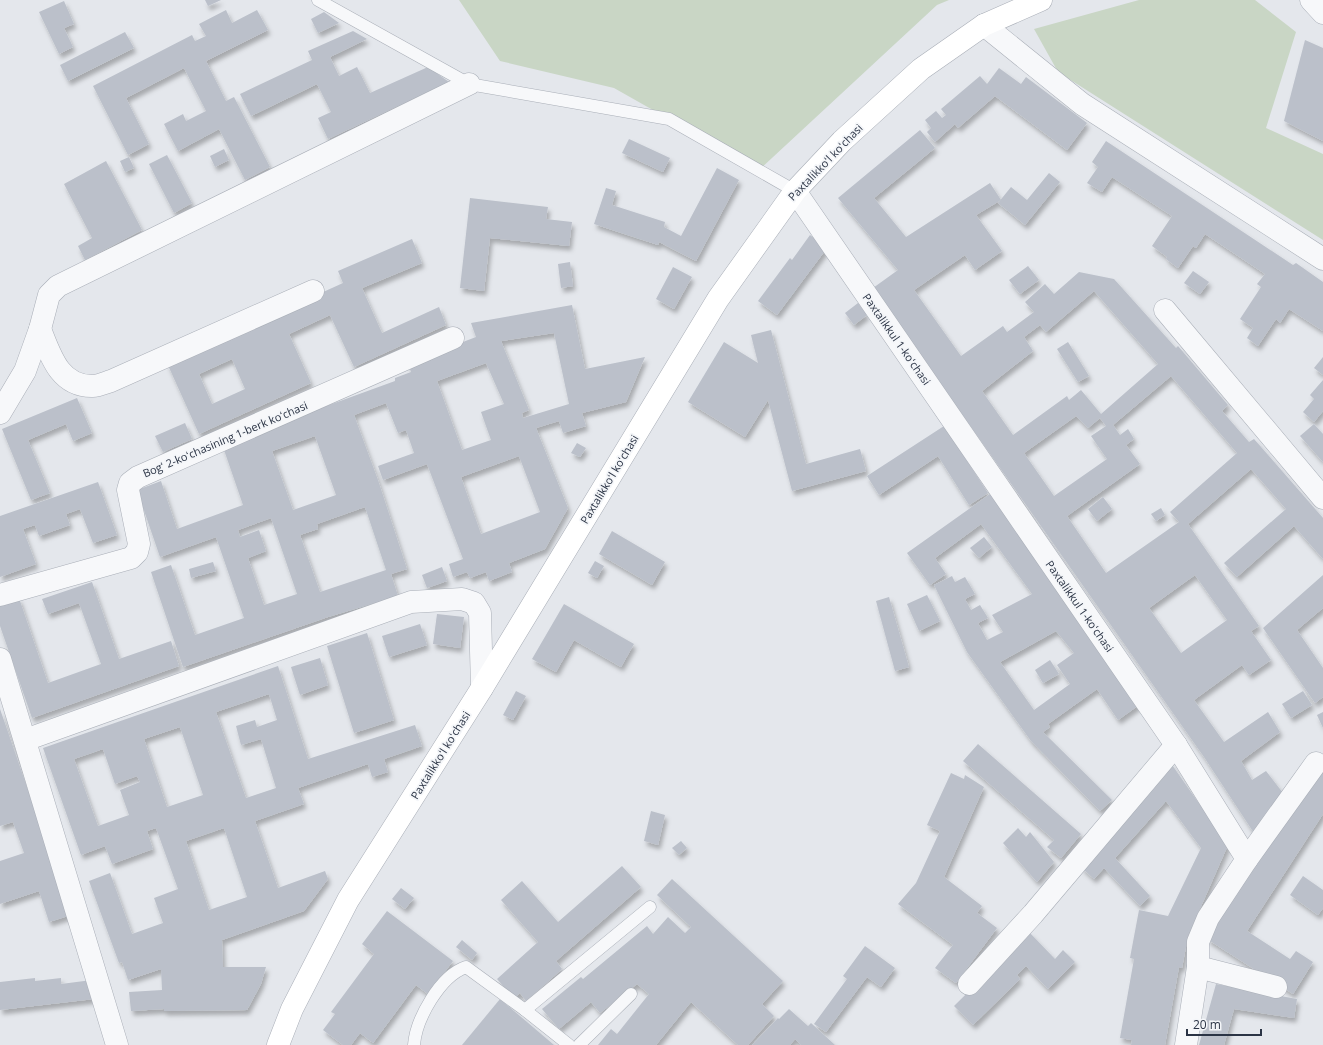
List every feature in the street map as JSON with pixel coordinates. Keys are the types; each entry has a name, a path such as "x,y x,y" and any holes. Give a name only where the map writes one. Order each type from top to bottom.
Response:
{"street":[{"name":"Paxtalikkoʻl koʻchasi","path":"278,1045 292,1009 348,900 482,688 718,299 794,191 842,141 921,69 984,25 1040,0"},
{"path":"1311,0 1323,13"},
{"path":"984,25 1082,104 1323,259"},
{"path":"0,413 25,371 40,329 49,296 58,286 469,84"},
{"name":"Paxtalikkul 1-koʻchasi","path":"794,191 1176,745 1247,859"},
{"path":"40,329 54,364 70,381 93,386 110,381 313,291"},
{"path":"1164,310 1323,498"},
{"name":"Bogʻ 2-koʻchasining 1-berk koʻchasi","path":"0,595 131,558 137,552 140,544 128,490 130,483 138,476 453,338"},
{"path":"25,740 411,602 462,599 474,603 480,612 482,688"},
{"path":"0,659 117,1045"},
{"path":"969,984 1038,908 1176,745"},
{"path":"1186,1045 1198,967 1198,942 1206,924 1247,859 1316,764"},
{"path":"1198,967 1276,987"}],"lane":[{"path":"318,0 469,84 669,119 794,191"},
{"path":"524,1010 650,907"},
{"path":"414,1045 415,1035 431,1000 444,980 458,969 466,966 569,1045"},
{"path":"579,1045 631,994"}],"green space":[{"path":"459,0 949,0 937,5 759,170 614,88 500,61"},
{"path":"1139,0 1255,0 1296,32 1266,128 1323,154 1323,240 1058,72 1034,29"}],"building":[{"path":"205,0 221,0 208,6"},
{"path":"64,1 74,24 64,28 73,47 59,54 39,12"},
{"path":"226,10 232,23 257,10 268,30 206,61 226,101 234,97 270,167 245,180 219,129 178,151 164,124 183,114 186,121 206,111 184,68 126,98 149,144 128,155 93,86 192,35 195,41 206,36 199,24"},
{"path":"324,12 339,23 318,33 311,19"},
{"path":"353,31 367,39 330,57 339,76 357,67 370,93 428,67 449,82 328,139 318,118 331,112 317,84 251,116 240,94 312,60 308,51"},
{"path":"125,32 134,48 68,81 60,65"},
{"path":"1305,40 1323,48 1323,141 1284,121"},
{"path":"999,68 1021,84 1026,77 1087,123 1067,150 995,96 958,128 955,124 935,142 927,132 931,128 925,120 936,111 942,118 946,115 941,109 980,76 987,84"},
{"path":"920,130 935,148 874,198 906,237 990,183 1001,200 976,215 1002,251 975,270 965,255 914,290 961,356 1003,326 1007,332 1034,312 1025,302 1045,284 1054,294 1079,272 1114,279 1176,348 1178,346 1228,405 1222,411 1249,442 1254,439 1323,518 1323,559 1294,526 1237,577 1224,563 1286,509 1251,469 1188,524 1259,626 1251,631 1271,660 1249,675 1242,665 1194,700 1224,742 1268,712 1280,732 1241,761 1252,780 1266,771 1283,793 1254,833 1204,757 873,288 898,270 838,198","holes":["1094,291 1158,364 1101,414 1081,390 1069,400 1067,396 1013,435 982,391 1033,351 1024,337 1040,325 1046,332","1171,376 1237,453 1170,512 1179,522 1106,573 1067,516 1140,464 1126,445 1134,439 1128,429 1120,435 1113,425","1076,416 1088,428 1100,418 1106,426 1091,436 1107,459 1054,496 1024,453","1195,575 1227,620 1181,653 1149,608"]},
{"path":"629,139 670,158 663,172 622,153"},
{"path":"1106,141 1293,265 1296,263 1323,282 1323,331 1289,309 1280,323 1276,319 1258,346 1247,338 1253,328 1240,319 1261,287 1257,284 1265,274 1205,234 1196,248 1193,246 1178,268 1166,259 1167,257 1152,246 1172,216 1112,177 1102,192 1087,183 1098,167 1092,162"},
{"path":"224,149 229,160 215,167 210,156"},
{"path":"167,155 192,203 174,213 149,164"},
{"path":"129,157 134,168 125,172 120,161"},
{"path":"106,161 142,230 85,260 78,246 92,238 64,184"},
{"path":"717,168 739,180 696,261 659,242 658,245 594,224 606,188 616,191 612,205 665,222 664,227 681,236"},
{"path":"1049,173 1060,182 1025,225 998,203 1011,187 1027,200"},
{"path":"470,198 548,207 546,219 572,222 569,246 490,238 484,291 460,288"},
{"path":"810,235 827,248 777,315 758,301 790,258 792,260"},
{"path":"412,239 422,263 362,288 382,333 439,307 446,325 354,367 330,315 289,334 311,383 199,434 167,363 343,283 338,271","holes":["232,359 245,389 212,404 199,374"]},
{"path":"570,262 573,286 561,288 558,264"},
{"path":"1028,266 1039,280 1020,294 1009,280"},
{"path":"673,267 692,277 674,309 656,299"},
{"path":"1193,271 1209,282 1200,294 1184,283"},
{"path":"858,303 867,315 854,325 845,313"},
{"path":"572,305 585,369 645,357 626,402 582,413 586,426 563,433 559,421 536,428 568,508 545,549 509,563 512,572 489,581 486,572 470,578 467,572 453,577 449,564 463,559 427,464 383,480 378,466 414,453 406,430 398,433 386,403 354,415 378,480 407,569 391,574 398,596 328,617 183,667 151,572 171,565 195,635 244,618 216,537 160,557 137,490 161,481 177,529 243,505 222,444 395,381 395,378 411,372 408,363 476,337 471,323","holes":["554,333 569,404 523,418 522,413 529,410 501,341","486,363 504,404 481,412 491,440 462,450 437,381","315,436 336,495 293,510 272,451","519,456 540,512 481,534 461,477","365,507 386,570 320,592 300,535 318,529 317,524","271,518 297,594 264,605 248,558 266,551 259,530 240,537 238,530"]},
{"path":"771,330 806,464 860,449 866,471 792,491 768,400 745,437 688,402 724,342 758,363 751,335"},
{"path":"1068,342 1089,376 1078,382 1057,349"},
{"path":"1323,357 1323,375 1314,368"},
{"path":"1323,380 1323,411 1314,422 1303,412 1314,399 1310,395"},
{"path":"77,398 92,433 73,441 66,424 28,440 50,493 31,500 2,429"},
{"path":"185,423 192,439 163,452 155,436"},
{"path":"1314,424 1323,434 1323,462 1300,436"},
{"path":"944,426 988,493 969,505 938,456 879,495 867,476"},
{"path":"577,443 586,448 580,457 571,453"},
{"path":"98,482 117,535 93,543 80,509 66,514 70,525 39,536 35,525 23,529 36,564 0,577 0,516"},
{"path":"990,494 1139,705 1118,720 1097,689 1048,724 1050,727 1043,732 1112,800 1100,811 1031,741 967,652 934,585 952,576 955,582 965,577 975,594 965,599 971,610 980,605 988,618 978,623 987,640 1003,632 992,615 1032,594 981,524 935,558 946,574 930,585 907,553","holes":["1056,631 1074,653 1057,665 1070,684 1034,710 1000,662"]},
{"path":"1103,497 1112,509 1097,521 1088,509"},
{"path":"1161,508 1165,515 1156,521 1151,514"},
{"path":"612,531 665,562 652,585 599,554"},
{"path":"984,537 992,547 979,558 970,548"},
{"path":"595,561 604,566 597,578 588,573"},
{"path":"213,562 216,571 191,578 189,569"},
{"path":"442,567 447,581 427,588 422,575"},
{"path":"1323,575 1323,608 1297,630 1323,668 1323,697 1315,703 1263,628"},
{"path":"92,582 119,659 171,641 179,666 32,718 0,626 0,605 19,598 48,683 101,664 79,603 48,614 42,599"},
{"path":"927,595 940,621 919,631 907,604"},
{"path":"889,597 909,667 895,671 876,601"},
{"path":"564,604 634,644 621,667 574,640 556,672 532,659"},
{"path":"437,614 464,617 460,648 433,644"},
{"path":"420,624 427,645 389,657 382,636"},
{"path":"367,633 394,720 354,733 327,646"},
{"path":"320,658 328,685 300,695 291,667"},
{"path":"1050,660 1059,674 1043,683 1035,670"},
{"path":"278,666 308,759 415,725 422,746 384,759 388,772 372,777 368,764 298,788 304,804 255,821 278,888 325,871 328,879 304,911 222,940 223,967 266,967 261,984 247,1010 164,1011 164,1009 131,1011 129,992 162,990 161,969 128,980 122,962 119,963 89,881 110,873 132,934 163,923 154,898 178,889 156,828 147,831 153,849 112,864 105,846 81,855 43,748","holes":["269,694 277,720 257,727 255,720 236,726 241,745 261,739 276,788 246,798 216,712","180,727 203,795 167,807 144,739","103,749 115,784 137,776 140,782 120,790 129,815 98,826 74,759","224,828 247,897 209,910 186,841"]},
{"path":"516,691 526,696 513,720 503,715"},
{"path":"1303,691 1312,705 1291,718 1282,704"},
{"path":"0,709 71,915 49,922 39,891 0,904 0,861 24,853 13,822 0,826"},
{"path":"1323,712 1323,728 1317,715"},
{"path":"978,744 1081,834 1061,858 1047,847 1054,840 963,761"},
{"path":"1170,762 1228,845 1188,936 1182,968 1179,967 1165,1045 1131,1045 1132,1040 1120,1038 1134,959 1130,958 1139,910 1168,916 1201,848 1166,801 1115,858 1150,896 1140,906 1104,868 1094,879 1081,867"},
{"path":"1323,765 1323,814 1247,931 1290,959 1296,951 1313,962 1293,994 1207,939 1288,813"},
{"path":"951,773 964,779 965,775 984,787 944,877 982,906 977,913 997,928 956,983 935,968 953,945 898,904 916,883 940,831 927,825"},
{"path":"651,811 665,815 658,845 644,841"},
{"path":"1018,828 1026,837 1030,832 1054,862 1037,882 1003,843"},
{"path":"681,841 687,848 679,855 672,848"},
{"path":"622,866 641,887 556,961 562,969 526,1001 520,993 514,998 497,979 538,942 501,900 522,881 558,922"},
{"path":"1303,876 1323,890 1323,908 1318,915 1290,895"},
{"path":"672,879 783,981 762,1004 774,1016 748,1045 738,1045 691,1002 656,1045 598,1045 611,1029 617,1034 649,994 637,984 600,1013 591,1002 559,1029 542,1009 581,977 583,979 647,926 653,934 668,917 685,933 691,927 657,895"},
{"path":"401,888 414,898 405,909 392,899"},
{"path":"387,911 453,961 428,994 416,985 373,1043 360,1033 351,1045 343,1045 323,1030 335,1014 331,1012 374,954 362,944"},
{"path":"1029,932 1055,959 1063,950 1075,962 1048,989 1026,966 1017,975 1020,979 973,1025 954,1006"},
{"path":"462,940 477,953 472,960 456,947"},
{"path":"865,946 895,968 881,987 867,977 826,1032 814,1024 847,979 843,976"},
{"path":"35,978 35,981 61,978 61,984 92,980 94,999 0,1010 0,982"},
{"path":"1216,984 1297,999 1294,1018 1234,1009 1224,1045 1199,1045"},
{"path":"500,999 554,1045 462,1045"},
{"path":"789,1009 808,1026 811,1023 835,1045 801,1045 795,1039 790,1045 752,1045 778,1018 779,1019"}]}
